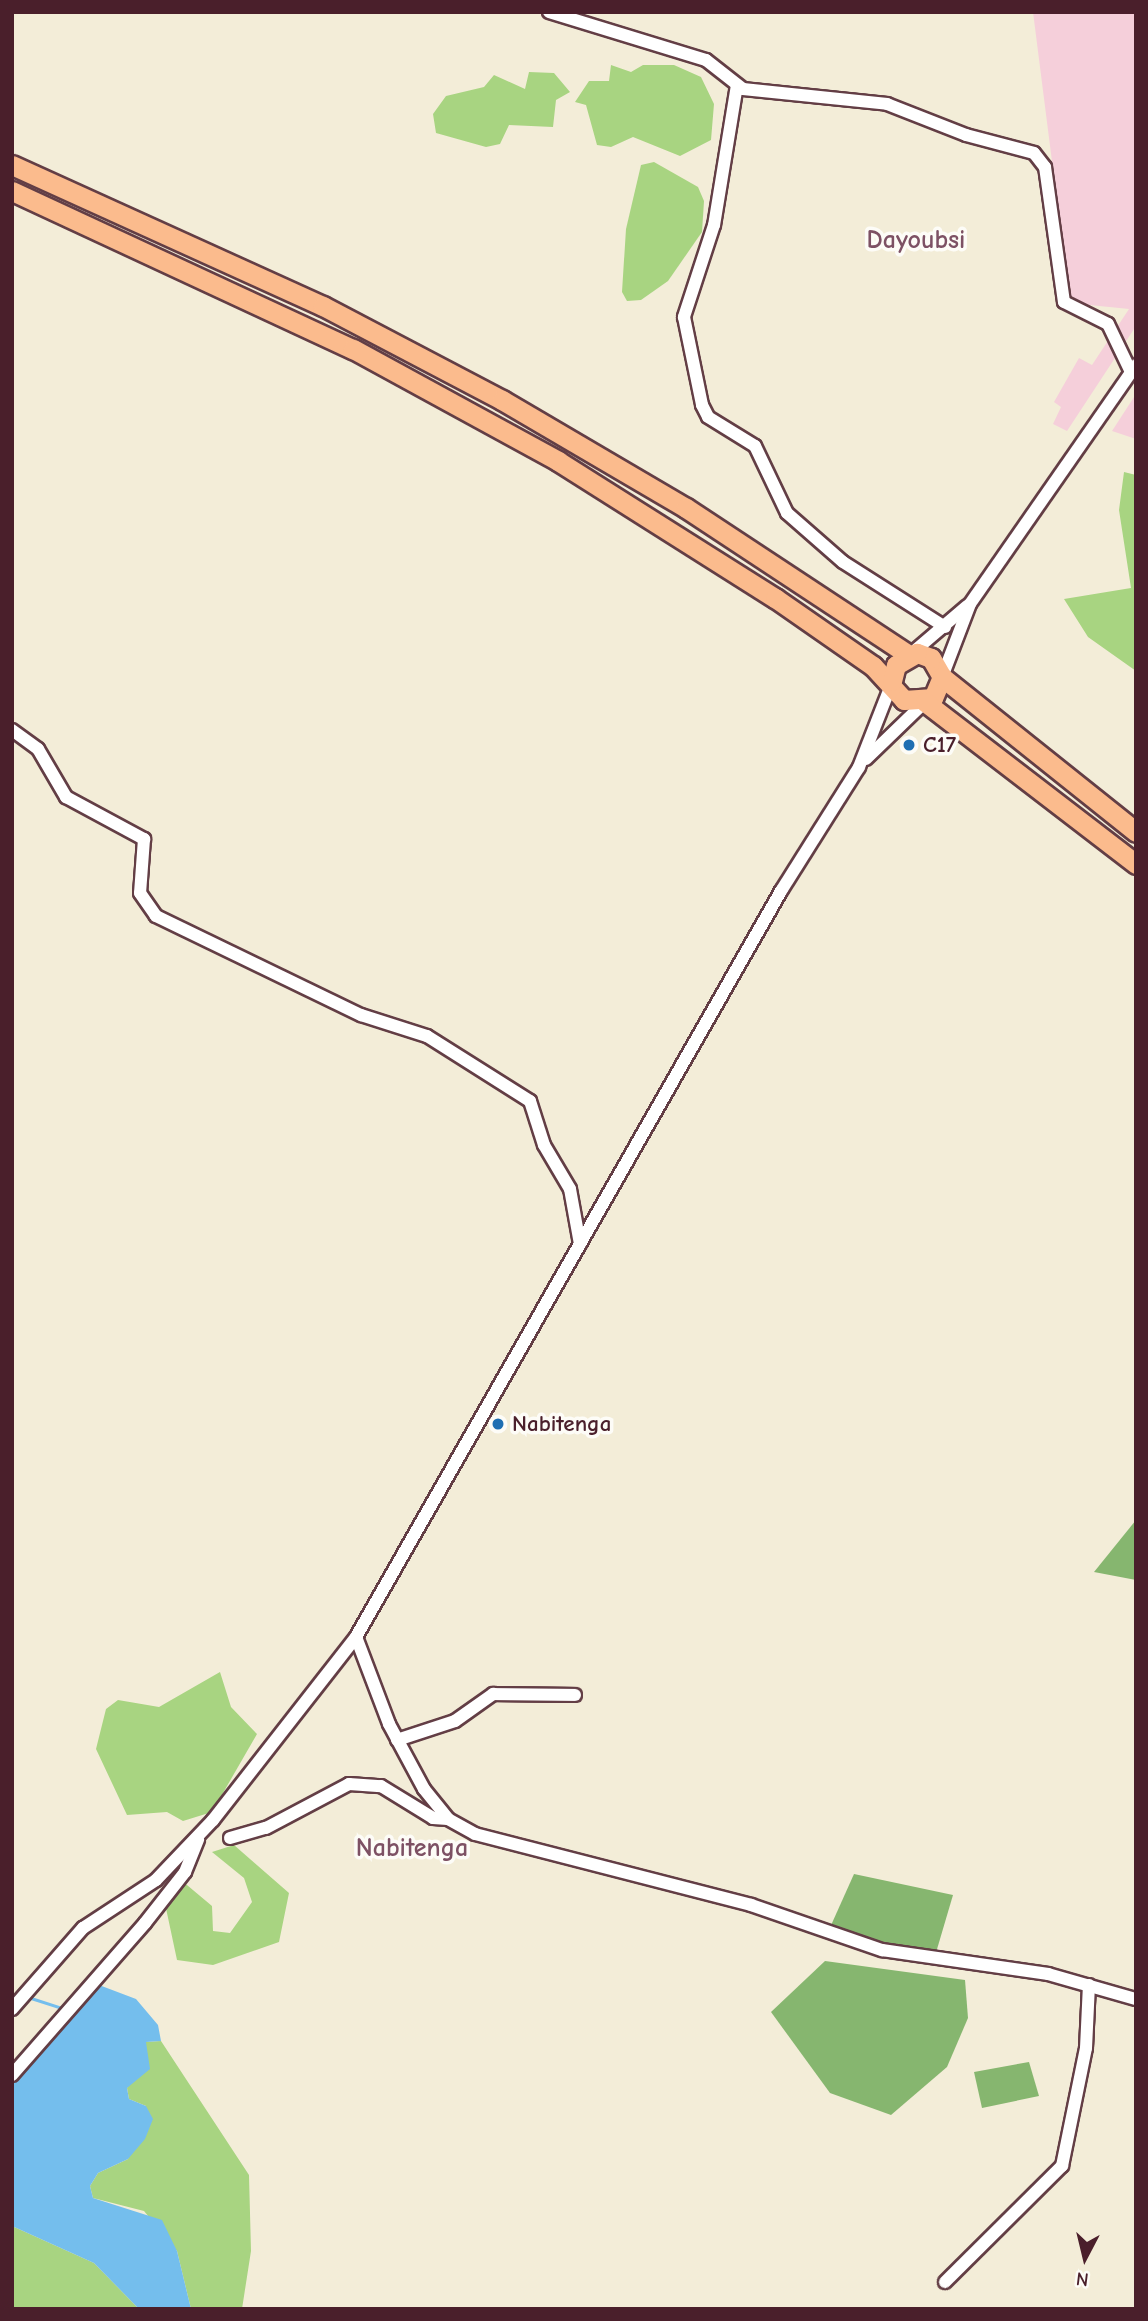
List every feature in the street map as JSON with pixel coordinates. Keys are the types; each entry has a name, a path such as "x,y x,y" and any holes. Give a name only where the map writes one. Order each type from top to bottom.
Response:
{"highway":[{"path":"12,165 323,306 502,400 687,508 909,655 931,658 942,677 1136,832"},
{"path":"12,191 265,306 460,406 671,531 892,681 904,700 925,702 1136,864"},
{"path":"892,681 896,665 909,655"},
{"path":"925,702 938,692 942,677"}],"street":[{"path":"549,12 706,60 737,85 887,104 966,135 1034,153 1045,167 1064,302 1108,324 1133,368 970,604 942,677"},
{"path":"737,85 714,225 684,317 702,405 708,417 755,446 787,513 843,562 945,626"},
{"path":"909,655 970,604"},
{"path":"12,2009 83,1928 156,1880 201,1832 356,1637 580,1244 859,767 892,681"},
{"path":"859,767 925,702"},
{"path":"12,730 37,749 66,797 144,839 140,893 156,916 361,1014 427,1036 530,1101 544,1145 570,1189 580,1244"},
{"path":"356,1637 397,1740 448,1819"},
{"path":"397,1740 455,1721 493,1695 575,1695"},
{"path":"230,1838 266,1828 348,1784 381,1786 433,1818 448,1819 514,1847 751,1905 881,1950 997,1964 1136,1999"},
{"path":"12,2075 185,1872 201,1832"},
{"path":"945,2282 1062,2166 1086,2048 1089,1985"}],"shaded area":[{"path":"1033,12 1136,12 1136,326 1067,431 1053,424 1061,407 1054,402 1079,358 1092,365 1129,309 1070,303"},
{"path":"1136,394 1136,439 1112,431"}],"green space":[{"path":"611,65 631,72 643,65 674,65 701,77 714,104 711,140 680,156 633,137 611,147 597,145 586,105 575,102 589,81 609,81"},
{"path":"529,72 554,73 570,92 556,100 553,127 509,125 500,144 486,147 436,133 433,114 446,96 484,87 494,75 525,89"},
{"path":"654,162 698,187 704,201 702,232 668,281 641,300 627,301 622,292 626,229 641,165"},
{"path":"1124,472 1136,475 1136,671 1088,637 1064,599 1131,588 1119,510"},
{"path":"1136,1520 1136,1580 1094,1572"},
{"path":"220,1672 231,1707 257,1734 212,1812 183,1821 167,1812 127,1815 96,1749 106,1709 118,1700 159,1707"},
{"path":"234,1845 289,1893 279,1942 213,1965 177,1960 164,1899 181,1880 212,1906 213,1931 230,1933 252,1902 244,1878 212,1852"},
{"path":"854,1874 953,1895 935,1956 828,1932"},
{"path":"825,1961 965,1980 968,2018 947,2067 891,2115 830,2093 771,2012"},
{"path":"161,2041 249,2175 251,2251 242,2309 191,2309 177,2251 144,2211 93,2198 90,2186 98,2173 128,2159 146,2106 129,2099 127,2088 145,2042"},
{"path":"1029,2062 1039,2096 982,2108 974,2072"},
{"path":"12,2226 94,2263 139,2309 12,2309"}],"water":[{"path":"99,1985 136,1999 158,2025 161,2041 146,2042 150,2069 127,2088 129,2099 146,2106 153,2119 145,2139 128,2159 98,2173 90,2186 93,2198 162,2220 177,2251 191,2309 139,2309 94,2263 12,2226 12,2084"}],"waterway":[{"path":"28,1997 65,2009"}],"place":[{"name":"C17","path":"909,745"},
{"name":"Nabitenga","path":"498,1424"}],"district":[{"name":"Dayoubsi","path":"916,241"},
{"name":"Nabitenga","path":"412,1849"}]}
